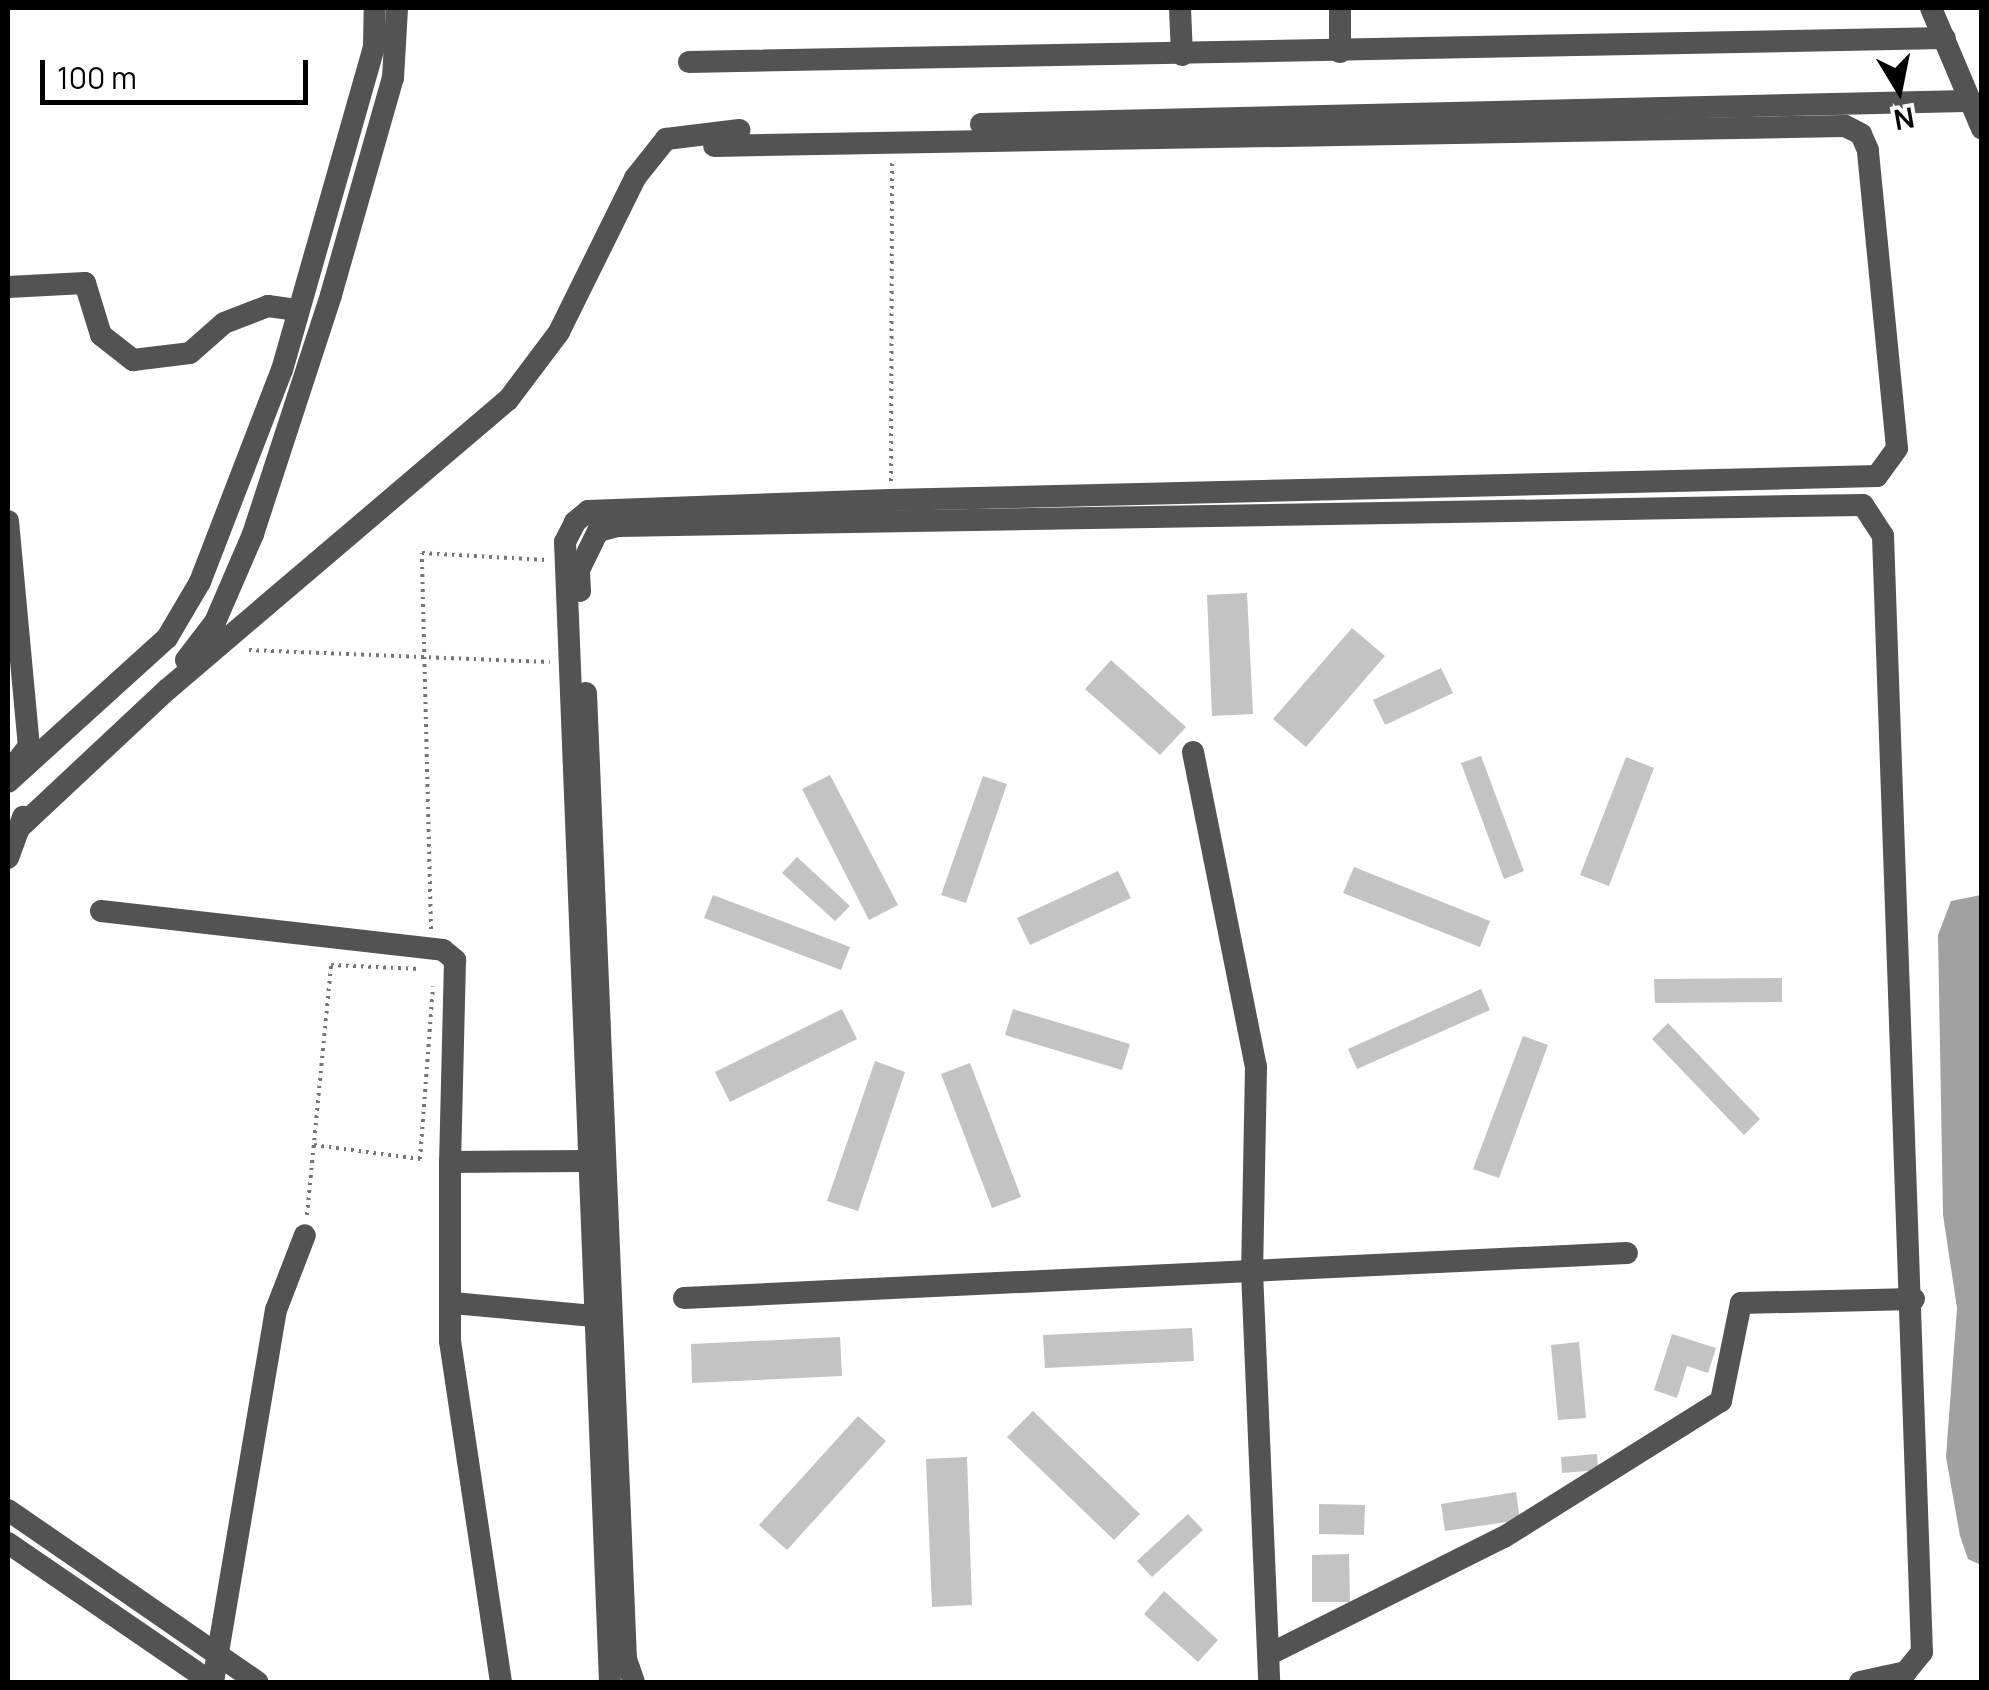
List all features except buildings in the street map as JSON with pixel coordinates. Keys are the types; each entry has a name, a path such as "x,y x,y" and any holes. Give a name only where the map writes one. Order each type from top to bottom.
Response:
{"street":[{"path":"8,782 167,638 234,508 298,310 374,47 375,8"},
{"path":"8,858 26,810 191,655 223,607 368,175 393,78 397,8"},
{"path":"1180,8 1182,55"},
{"path":"1340,8 1340,52"},
{"path":"1931,8 1966,101 1982,129"},
{"path":"689,62 1945,38"},
{"path":"16,831 168,690 508,400 559,332 635,178 678,132 1966,101"},
{"path":"610,1682 565,542 588,511 1877,476 1897,448 1868,150 1861,134 1845,126 714,146"},
{"path":"8,287 85,282 101,334 133,360 190,353 224,323 268,306 298,310"},
{"path":"634,1682 626,1659 579,570 598,531 1863,505 1883,536 1914,1300 1922,1652 1906,1672 1860,1682"},
{"path":"8,521 29,746 8,767"},
{"path":"1194,752 1256,1067 1252,1271 1269,1682"},
{"path":"101,911 432,949 454,960 446,1268 453,1303 450,1341 501,1682"},
{"path":"450,1162 587,1161"},
{"path":"8,1543 212,1682 276,1310 305,1235"},
{"path":"684,1298 1627,1253"},
{"path":"1270,1654 1504,1537 1721,1400 1740,1303 1914,1300"},
{"path":"453,1303 593,1316"},
{"path":"8,1510 257,1682"}],"path":[{"path":"890,500 892,140"},
{"path":"432,949 422,553 547,560"},
{"path":"249,650 570,664"},
{"path":"305,1235 331,965 434,970 420,1159 314,1146"}],"shaded area":[{"path":"1982,895 1981,1565 1968,1559 1960,1536 1946,1457 1957,1308 1943,1215 1938,935 1951,901"}]}
